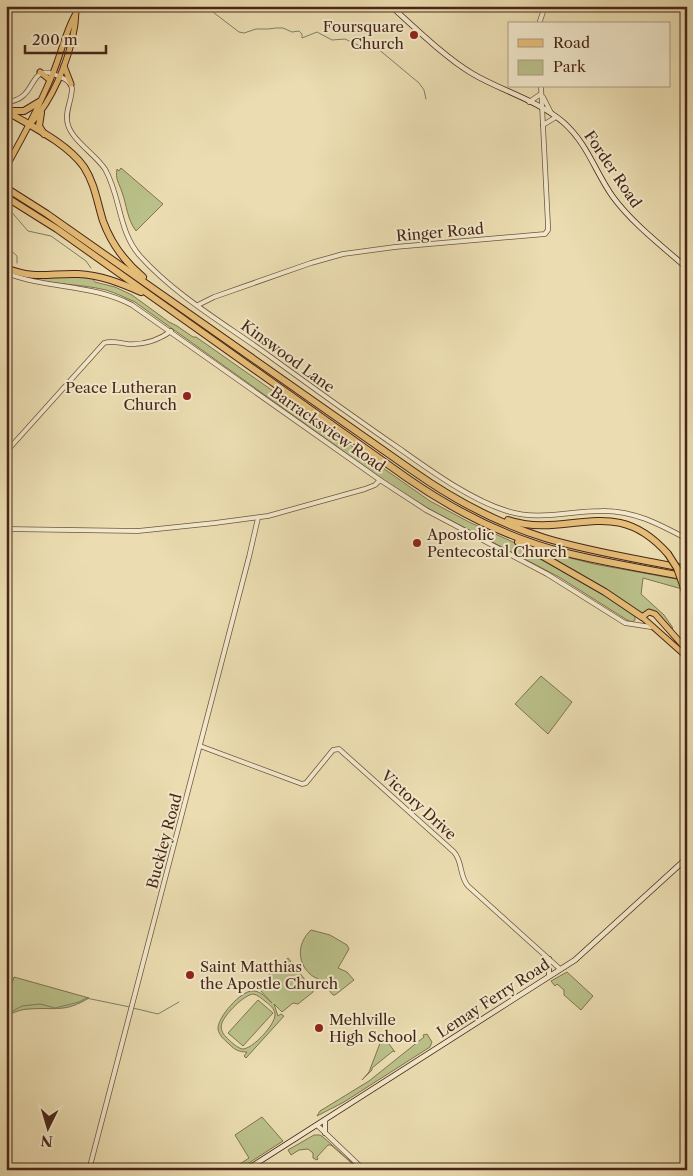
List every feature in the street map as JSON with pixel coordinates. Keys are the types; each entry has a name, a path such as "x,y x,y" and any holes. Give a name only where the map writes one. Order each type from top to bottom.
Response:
{"highway":[{"path":"6,111 24,111 39,102"},
{"path":"6,111 68,150 82,164 93,184 103,221 116,247 133,269 167,298"},
{"path":"41,112 39,126 45,135"},
{"path":"6,188 47,214 419,476 476,510 516,528 558,542 687,569"},
{"path":"6,197 51,225 419,487 456,510 512,536 574,555 687,577"},
{"path":"6,268 34,276 77,274 98,277 117,282 154,298"},
{"path":"476,510 537,526 596,520 622,523 636,528 649,536 668,554 677,568 687,604"},
{"path":"512,536 640,615 634,624"}],"main road":[{"path":"29,126 41,112 59,76 74,33 77,6"},
{"name":"Forder Road","path":"391,6 461,66 480,78 554,116 582,143 604,183 626,213 687,268"},
{"path":"6,167 29,126 50,80 67,31 75,15"},
{"path":"53,89 62,83 71,84 63,65"},
{"path":"40,72 50,80"},
{"path":"640,615 649,612 655,614 687,650"},
{"path":"640,615 687,657"},
{"name":"Lemay Ferry Road","path":"246,1170 560,969 588,949 687,858"},
{"path":"549,959 549,976"},
{"path":"325,1120 325,1133"}],"street":[{"path":"540,22 545,6"},
{"path":"6,102 18,100 24,96 40,72 53,73 71,84"},
{"name":"Kinswood Lane","path":"71,84 72,91 66,117 68,126 106,171 115,191 122,223 131,244 140,256 163,278 198,305 426,467 497,508 518,514 540,516 590,511 626,513 656,522 687,539"},
{"name":"Ringer Road","path":"198,305 214,297 311,263 343,254 395,247 545,234 548,230 548,225 541,88"},
{"path":"529,102 541,94 554,116 543,125"},
{"name":"Barracksview Road","path":"6,273 37,283 109,294 132,305 380,480 430,513 551,576 624,623 656,629"},
{"path":"6,452 104,343 110,341 128,344 145,342 171,331"},
{"path":"6,529 138,531 258,518 365,489 375,485 380,480"},
{"name":"Buckley Road","path":"89,1170 250,557 258,518"},
{"name":"Victory Drive","path":"200,746 302,784 306,783 330,753 336,749 342,751 454,852 460,861 463,880 468,886 560,969"},
{"path":"317,1125 364,1170"}],"green space":[{"path":"121,168 163,204 136,231 129,217 117,178 117,169 119,171"},
{"path":"18,275 92,278 95,282 115,287 132,295 169,322 196,337 430,501 469,522 524,547 598,590 635,616 635,620 632,622 627,620 559,577 431,510 389,484 135,302 106,290 39,281"},
{"path":"539,550 594,564 687,581 687,591 686,582 680,581 682,589 643,578 641,594 664,615 673,628 654,611 651,610 642,615"},
{"path":"541,676 572,702 548,734 515,704"},
{"path":"311,930 330,935 347,945 349,949 338,968 347,972 354,980 335,995 324,983 312,976 302,963 301,946"},
{"path":"288,958 313,992 298,1004 293,1003 282,1012 274,1004 278,1016 281,1014 284,1016 246,1058 244,1056 247,1052 242,1052 232,1047 221,1036 218,1029 225,1012 236,1000 248,992 259,992 272,1003 260,990 261,982","holes":["255,994 272,1007 275,1014 268,1030 252,1045 242,1049 233,1044 225,1035 221,1025 235,1006 249,995"]},
{"path":"567,972 593,996 581,1010 564,995 564,990 557,984 555,986 551,981"},
{"path":"14,977 89,998 66,1008 26,1009 6,1015 6,1001"},
{"path":"258,1000 273,1013 243,1046 228,1033"},
{"path":"427,1034 432,1042 430,1047 344,1102 317,1116 320,1111 369,1081 424,1037 423,1035"},
{"path":"381,1037 387,1037 386,1040 395,1052 393,1051 372,1068 372,1070 362,1080 369,1072"},
{"path":"262,1117 283,1141 238,1170 231,1170 249,1158 235,1135"},
{"path":"314,1135 323,1137 360,1170 355,1170 356,1167 331,1145 328,1145 317,1157 317,1160 313,1158 313,1153 308,1149 299,1150 291,1155 288,1150"}],"waterway":[{"path":"205,6 239,32 283,28 292,32 299,31 302,34 302,38 317,32 332,40 345,39 360,46 377,48 419,83 424,90 426,99"},
{"path":"6,215 7,206"},
{"path":"8,208 28,231 51,236 86,261 91,268"},
{"path":"6,246 17,256 17,263"},
{"path":"6,1015 22,1006 40,1004 55,1008 79,1002 86,998 130,1007"},
{"path":"133,1008 158,1014 179,1002"}],"place":[{"name":"Foursquare Church","path":"414,35"},
{"name":"Peace Lutheran Church","path":"187,396"},
{"name":"Apostolic Pentecostal Church","path":"417,543"},
{"name":"Saint Matthias the Apostle Church","path":"190,975"},
{"name":"Mehlville High School","path":"319,1028"}]}
